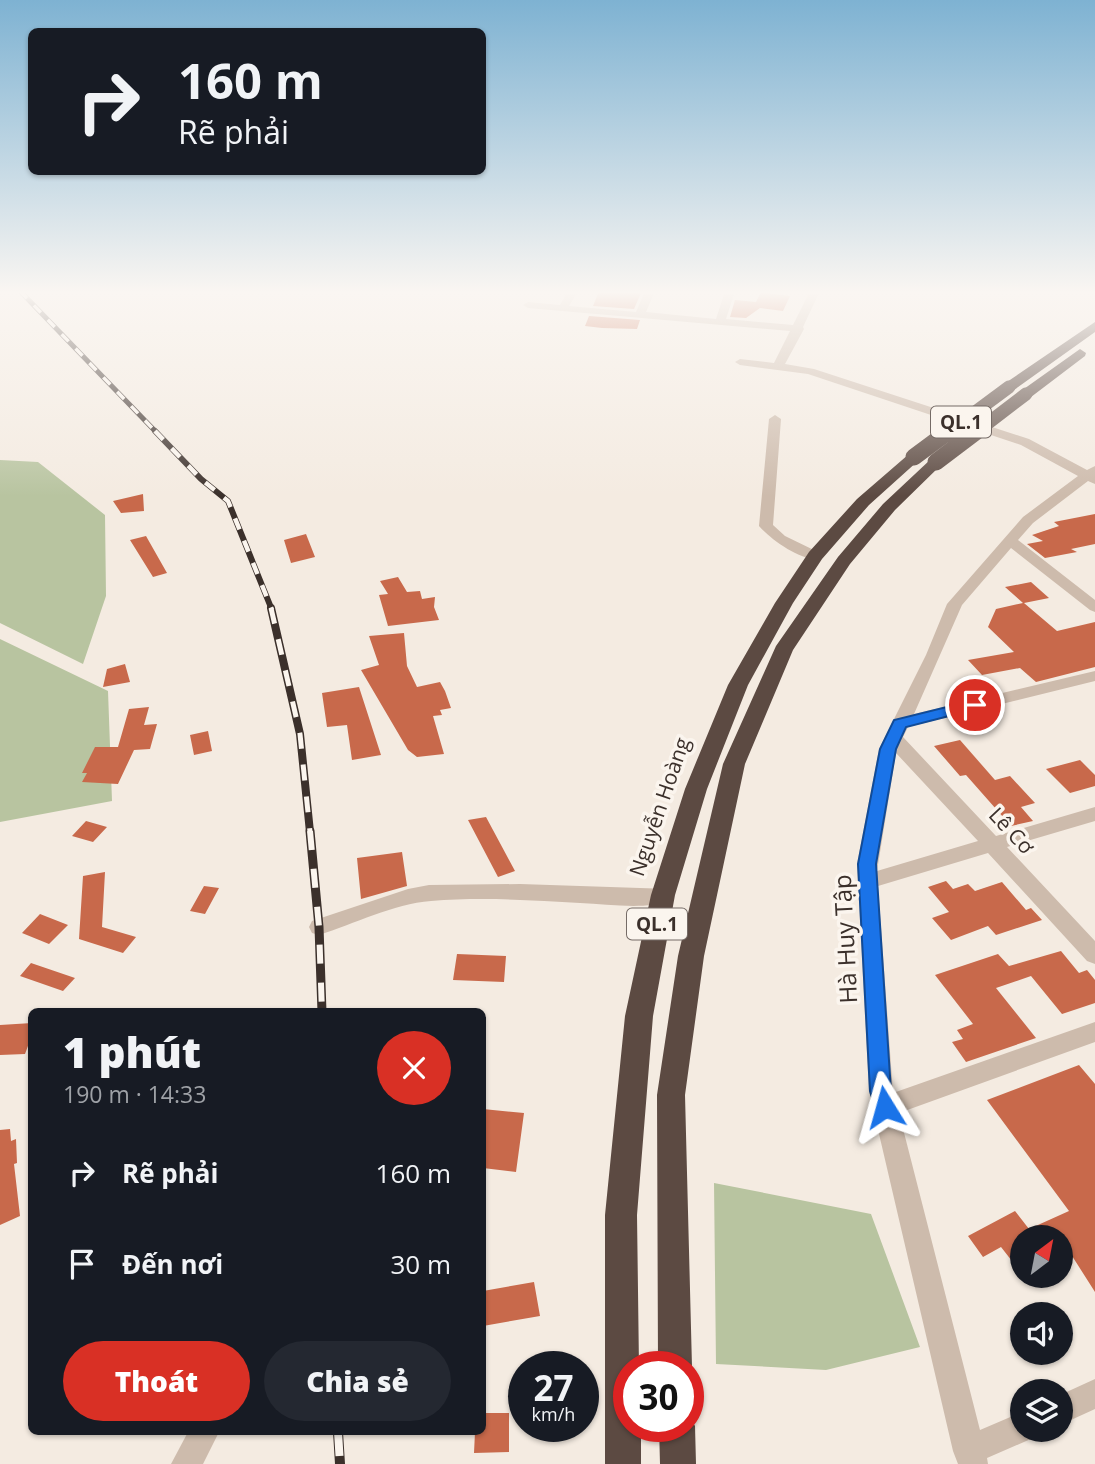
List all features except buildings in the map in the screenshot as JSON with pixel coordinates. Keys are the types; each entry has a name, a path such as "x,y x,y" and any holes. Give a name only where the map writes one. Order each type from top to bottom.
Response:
{"highway":[{"name":"Nguyễn Hoàng","path":"675,1351 671,1095 691,956 734,764 783,650 844,561 925,460 1009,387 1048,359"},
{"name":"Nguyễn Hoàng","path":"623,1464 621,1216 639,1016 663,895 696,789 738,685 784,603 815,556 863,502 1026,394 1072,359"},
{"path":"677,1442 678,1464"}],"street":[{"path":"755,379 778,367 782,359"},
{"path":"740,362 778,367 800,377 904,406 1016,447 1038,450 1093,475"},
{"path":"775,419 766,526 780,540 815,556"},
{"name":"Hà Huy Tập","path":"970,1458 881,1091 867,864 888,749 934,655 955,604 1028,520 1093,475"},
{"path":"1010,540 1095,607"},
{"path":"897,731 1095,676"},
{"name":"Lê Cơ","path":"897,731 992,844 1095,955"},
{"path":"868,881 1095,814"},
{"path":"319,927 408,897 429,893 520,892 626,897 663,895"},
{"path":"885,1107 1095,1032"},
{"path":"1073,1404 1095,1394"},
{"path":"970,1458 1010,1434"},
{"path":"186,1464 202,1435"}],"green space":[{"path":"0,460 38,462 105,515 106,596 83,664 0,623"},
{"path":"0,639 108,691 112,801 0,822"},
{"path":"714,1183 871,1214 920,1347 826,1370 716,1364"}],"railway":[{"path":"86,359 157,433"},
{"path":"155,431 201,479 228,501 272,610"},
{"path":"271,608 300,734 310,832"},
{"path":"310,831 319,927 322,1008"},
{"path":"338,1435 340,1464"}],"route":[{"path":"885,1107 881,1091 867,864 888,749 900,723 975,705"}]}
